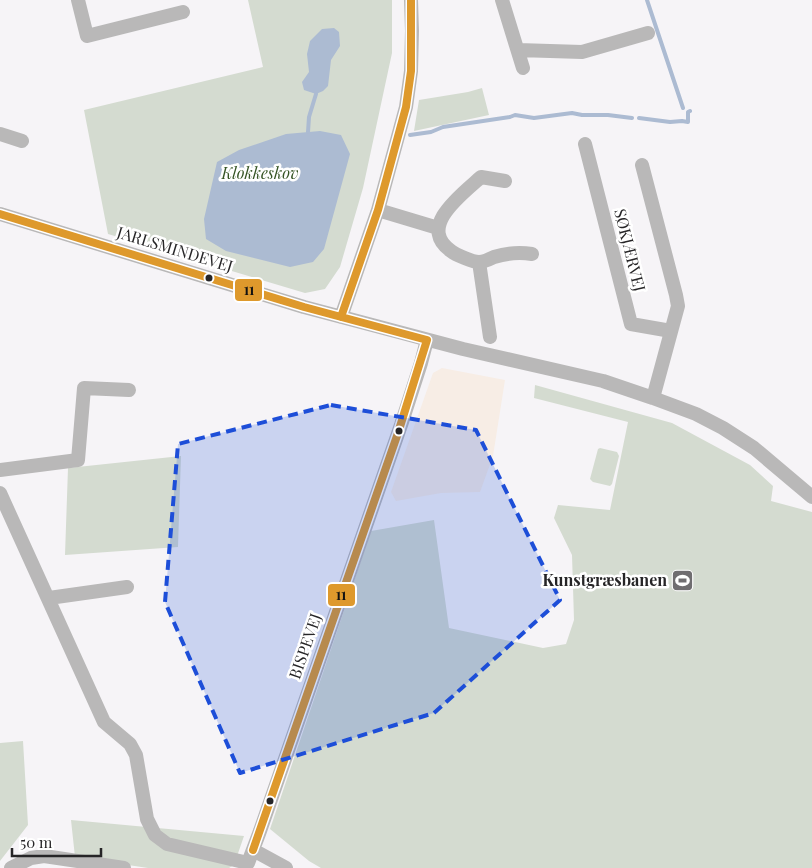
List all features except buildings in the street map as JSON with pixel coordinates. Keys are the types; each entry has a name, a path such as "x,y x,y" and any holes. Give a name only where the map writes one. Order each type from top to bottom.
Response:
{"street":[{"path":"78,0 87,36 183,12"},
{"path":"341,317 378,210 406,107 411,71 411,0"},
{"path":"502,0 523,68"},
{"path":"518,50 582,52 648,34"},
{"path":"0,134 22,140"},
{"name":"SØKJÆRVEJ","path":"585,144 631,324 672,332"},
{"name":"SØKJÆRVEJ","path":"642,165 678,306 653,398"},
{"path":"505,181 481,177 453,202 445,212 438,228 439,240 444,247 455,254 479,262 504,254 518,252 532,254"},
{"path":"378,210 438,228"},
{"name":"JARLSMINDEVEJ","path":"0,214 341,317 427,340 603,381 653,398 696,414 723,428 754,448 812,497"},
{"path":"479,262 490,337"},
{"name":"BISPEVEJ","path":"248,860 398,433 422,363 427,340"},
{"path":"0,470 78,460 84,388 130,390"},
{"path":"0,493 104,722 130,744 136,755 147,819 156,835 167,844 286,868"},
{"path":"49,598 127,587"},
{"path":"11,868 31,858 44,856 124,868"}],"highlighted area":[{"path":"331,405 476,430 560,600 434,713 240,773 165,602 178,444"}],"shaded area":[{"path":"442,368 505,380 493,456 480,492 441,493 396,501 391,492 433,373"}],"green space":[{"name":"Klokkeskov","path":"248,0 392,0 392,53 363,188 340,267 325,289 305,293 108,234 84,110 263,67"},
{"path":"482,88 489,115 414,131 419,100"},
{"path":"535,385 672,423 750,465 773,486 771,501 812,512 812,868 321,868 309,861 270,829 371,531 434,520 449,628 543,648 566,644 574,620 572,555 554,518 558,505 610,510 628,422 534,398"},
{"path":"598,449 617,452 619,456 610,486 593,482 590,479"},
{"path":"181,456 178,547 65,555 68,468"},
{"path":"23,741 28,825 0,861 0,743"},
{"path":"71,820 244,836 234,865 229,868 148,868 75,857"}],"water":[{"path":"334,28 339,32 340,46 331,60 328,86 316,94 304,90 302,82 309,72 307,54 310,41 322,29"},
{"path":"320,131 341,135 350,154 324,249 313,262 290,267 226,251 206,239 204,219 217,162 239,150 286,134"}],"waterway":[{"path":"647,0 683,108"},
{"path":"308,132 309,117 316,94"},
{"path":"639,118 688,122 688,112 690,111"},
{"path":"410,135 431,132 443,127 515,115 534,118 572,113 632,118"}],"transit line":[{"name":"11","path":"341,317 378,210 406,107 411,71 411,0"},
{"name":"11","path":"0,214 304,307 427,340"},
{"name":"11","path":"253,850 398,433 427,340"}],"place":[{"name":"Kunstgræsbanen","path":"683,580"}]}
